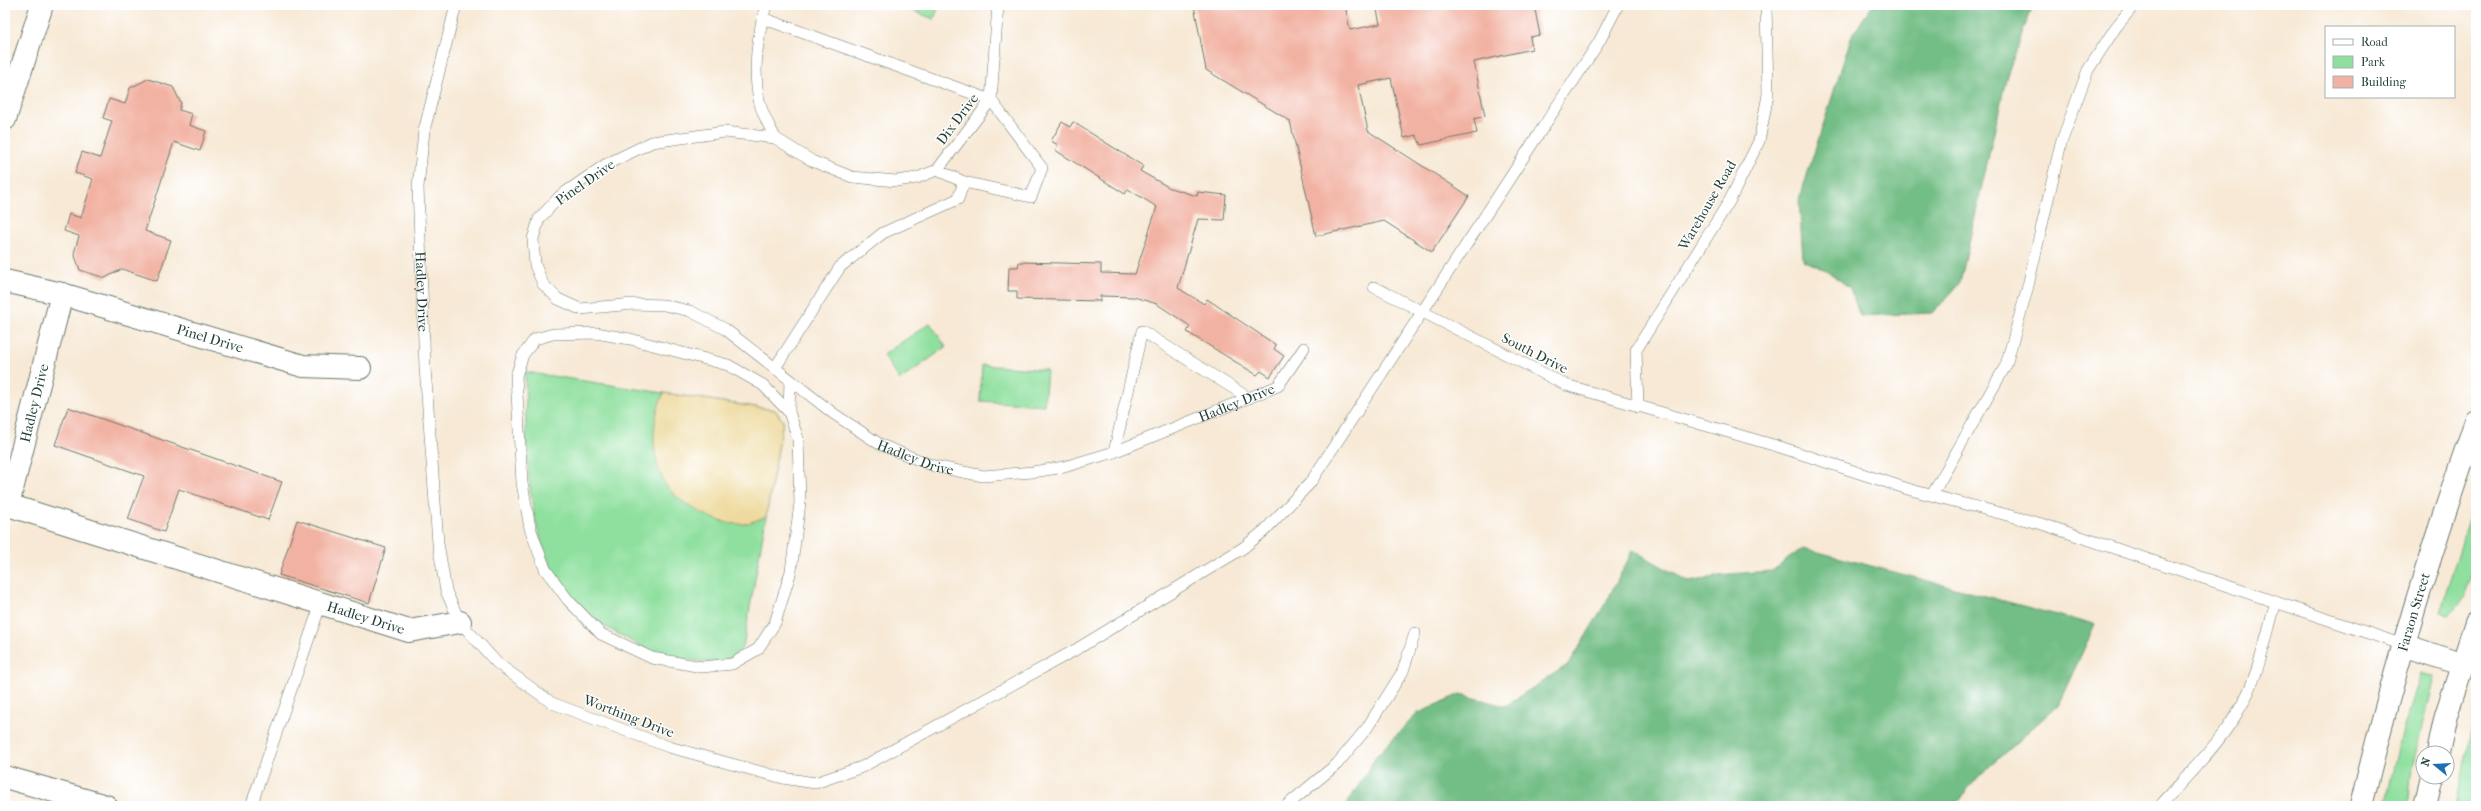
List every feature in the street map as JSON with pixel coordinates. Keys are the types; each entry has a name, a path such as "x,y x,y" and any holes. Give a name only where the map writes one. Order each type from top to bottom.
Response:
{"street":[{"path":"6,109 42,5"},
{"path":"5,281 62,294"},
{"name":"Hadley Drive","path":"62,294 8,505 409,631 460,622"},
{"name":"Pinel Drive","path":"62,294 303,366 360,368"},
{"name":"Faraon Street","path":"2361,806 2382,716 2446,507 2476,421"},
{"path":"2440,745 2462,665 2476,623"},
{"path":"2404,645 2462,665"},
{"path":"5,777 106,806"},
{"path":"2425,806 2430,785"}],"lane":[{"name":"Hadley Drive","path":"456,5 424,130 418,187 425,367 438,543 446,591 460,622"},
{"path":"762,18 991,100 1042,168 1031,197 964,182 937,170 917,178 896,182 852,177 812,161 775,138 760,104 755,56 762,18 766,5"},
{"name":"Dix Drive","path":"937,170 991,100 998,5"},
{"path":"1424,312 1599,42 1618,5"},
{"name":"Warehouse Road","path":"1638,407 1636,350 1730,200 1759,141 1768,94 1766,5"},
{"path":"1932,495 2006,365 2027,290 2061,143 2088,70 2116,27 2134,5"},
{"name":"Pinel Drive","path":"543,284 535,265 533,238 539,218 560,196 605,165 652,142 725,132 775,138"},
{"path":"775,368 840,267 883,233 958,199 964,182"},
{"name":"Hadley Drive","path":"543,284 558,299 580,309 633,304 664,305 690,311 725,329 834,414 881,445 934,466 983,476 1033,472 1064,467 1114,452 1278,386 1304,348"},
{"name":"South Drive","path":"1374,287 1566,385 1780,447 1932,495 2042,524 2404,645"},
{"name":"Worthing Drive","path":"460,622 497,663 552,703 669,747 783,778 815,783 862,767 1077,649 1243,548 1264,531 1310,483 1424,312"},
{"path":"1114,452 1142,331 1249,398"},
{"path":"789,412 763,385 728,365 630,339 596,333 553,334 534,339 523,355 516,376 522,483 530,528 545,569 568,600 601,634 652,658 702,667 732,664 758,648 775,623 791,571 800,503 798,439 789,412 790,380"},
{"path":"2160,806 2216,743 2235,717 2249,692 2276,602"},
{"path":"251,806 321,603"},
{"path":"1286,806 1337,764 1367,728 1403,671 1415,633"}],"green space":[{"path":"898,5 939,5 934,19"},
{"path":"1872,5 2033,5 2007,75 1960,283 1933,313 1860,316 1850,288 1826,270 1803,260 1799,200 1851,38"},
{"path":"930,323 946,347 900,380 883,355"},
{"path":"982,365 1047,370 1044,405 980,401"},
{"path":"525,372 775,410 783,421 743,647 730,658 719,662 703,662 658,653 647,649 622,636 588,614 563,586 546,555 536,521 530,485 527,448"},
{"path":"2476,497 2476,545 2472,577 2467,592 2459,605 2449,615 2440,612"},
{"path":"1803,548 2095,625 2058,705 1981,774 1953,806 1346,806 1377,755 1417,714 1460,694 1505,706 1569,664 1608,599 1633,550 1689,582 1729,574 1772,571"},
{"path":"2421,673 2434,677 2418,745 2415,745 2415,756 2412,768 2408,806 2385,806 2399,744"},
{"path":"2476,707 2476,806 2456,806"}],"sand":[{"path":"664,393 775,410 783,421 766,517 743,524 723,522 683,502 670,490 661,475 657,464 654,439 657,414"}],"building":[{"path":"1194,5 1345,5 1350,30 1380,24 1376,5 1534,5 1540,35 1530,37 1532,49 1474,62 1485,116 1474,119 1477,133 1421,145 1416,135 1404,138 1391,78 1358,85 1368,131 1469,196 1432,252 1384,221 1316,236 1290,121 1206,70"},
{"path":"148,79 173,87 181,103 179,110 192,114 189,125 206,131 200,151 174,142 145,231 171,240 157,281 122,269 105,278 80,270 74,253 79,236 64,231 69,214 81,218 93,179 75,173 82,152 100,158 112,121 103,118 109,99 125,104 130,88"},
{"path":"1062,122 1070,127 1073,122 1143,166 1140,171 1170,188 1197,196 1198,192 1226,195 1224,220 1198,219 1178,288 1204,304 1207,299 1276,345 1274,349 1284,356 1270,377 1261,371 1257,375 1187,332 1190,326 1157,304 1134,297 1100,296 1100,301 1017,299 1017,291 1008,291 1009,267 1018,267 1019,262 1101,264 1101,273 1135,274 1157,207 1128,189 1125,194 1055,150 1058,145 1051,141"},
{"path":"68,407 282,482 268,520 179,489 164,532 128,519 144,476 55,445"},
{"path":"297,520 386,548 369,603 279,575"}]}
